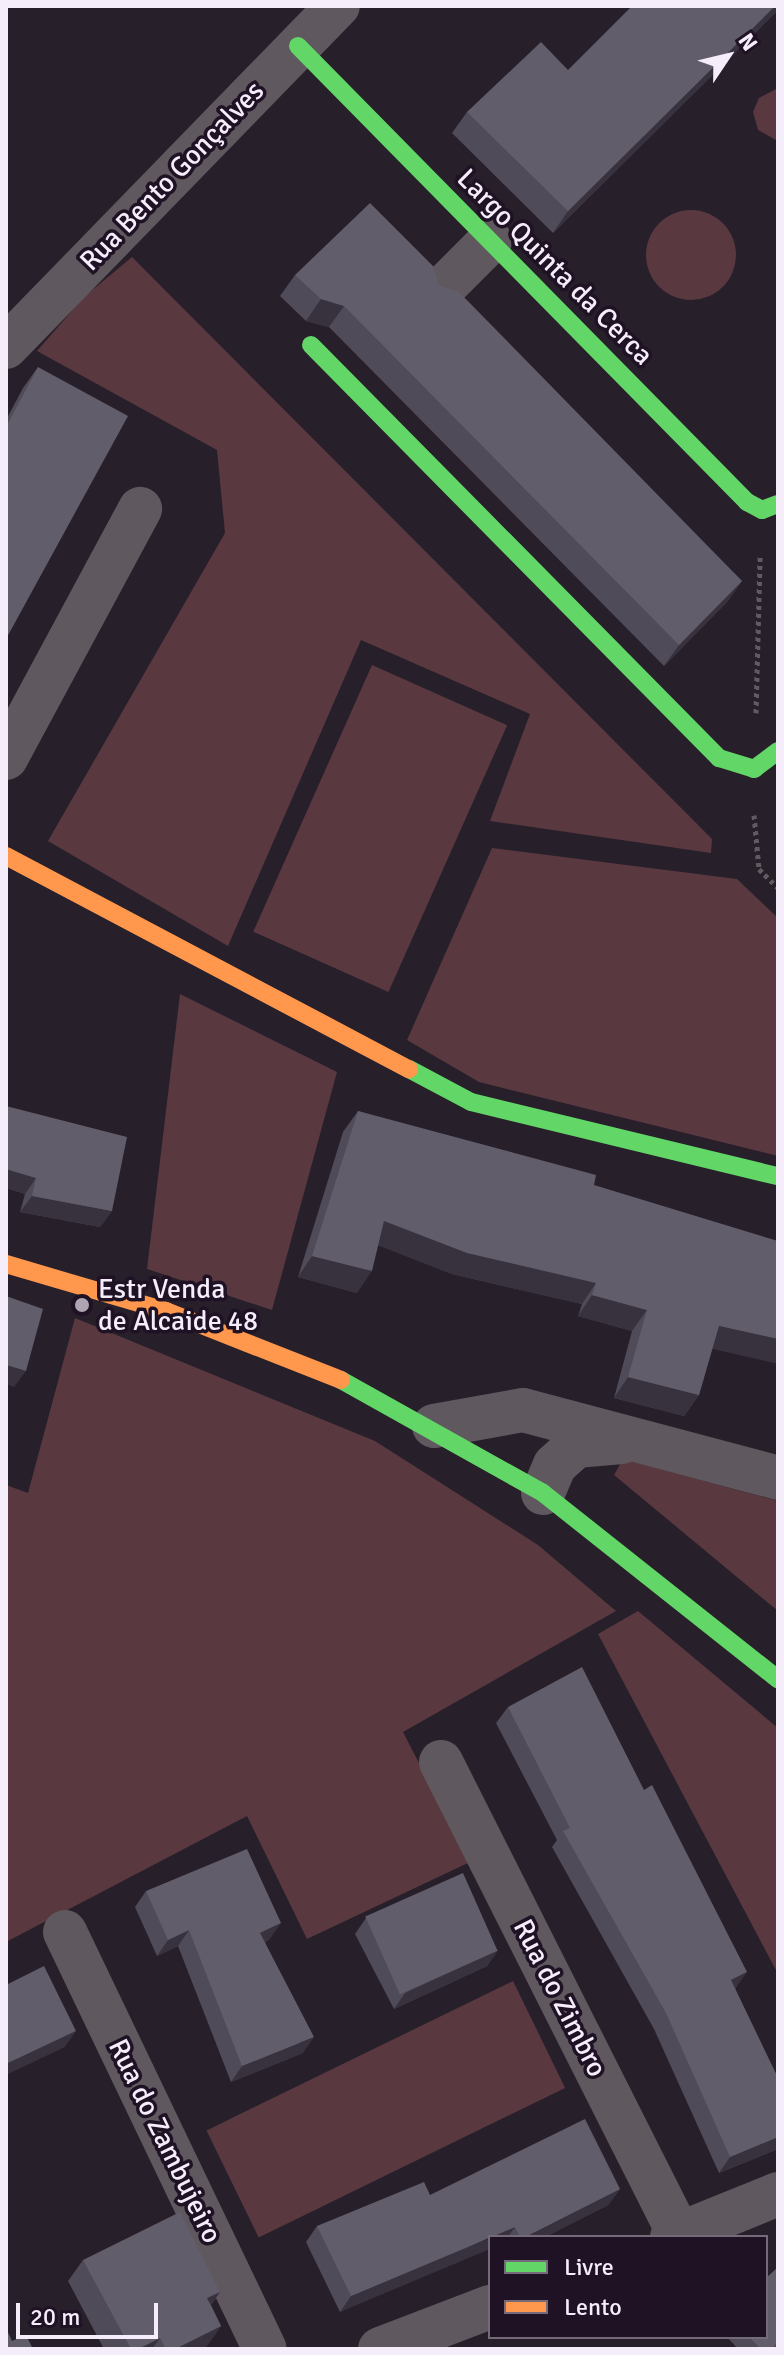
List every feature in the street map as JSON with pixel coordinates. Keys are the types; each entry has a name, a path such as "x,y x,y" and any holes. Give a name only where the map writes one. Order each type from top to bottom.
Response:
{"street":[{"name":"Rua Bento Gonçalves","path":"6,347 338,6"},
{"name":"Largo Quinta da Cerca","path":"298,46 490,241 770,507"},
{"path":"442,289 490,241"},
{"path":"311,345 719,758 754,769 778,751"},
{"path":"6,758 140,509"},
{"path":"6,856 471,1102 778,1176"},
{"path":"6,1264 166,1311 313,1366 434,1426 543,1493 778,1679"},
{"path":"434,1426 523,1410 778,1478"},
{"path":"543,1493 555,1465 576,1446 632,1441"},
{"name":"Rua do Zimbro","path":"441,1762 676,2235"},
{"name":"Rua do Zambujeiro","path":"65,1932 265,2349"},
{"path":"678,2235 778,2194"},
{"path":"380,2349 488,2308"}],"path":[{"path":"770,507 754,769 754,851 759,869 778,888"}],"shaded area":[{"path":"778,88 778,141 758,130 753,112 759,98"},
{"path":"691,210 708,213 723,223 733,238 736,255 733,272 723,287 708,297 691,300 674,297 659,287 649,272 646,255 649,238 659,223 674,213"},
{"path":"132,257 712,839 711,853 490,821 530,714 361,640 228,946 48,841 225,533 217,450 37,351 84,297"},
{"path":"372,665 507,725 388,992 253,932"},
{"path":"492,848 737,879 778,918 778,1156 479,1082 407,1040"},
{"path":"180,994 337,1072 272,1310 147,1269"},
{"path":"75,1318 375,1441 538,1545 616,1611 403,1732 470,1862 307,1939 247,1816 6,1942 6,1485 28,1493"},
{"path":"623,1459 778,1501 778,1611 614,1475"},
{"path":"638,1611 778,1728 778,1974 598,1634"},
{"path":"513,1981 565,2088 259,2237 207,2130"}],"building":[{"path":"632,6 775,6 568,211 467,112 541,42 568,70"},
{"path":"370,203 433,266 439,285 459,292 742,581 679,645 344,306 321,299 295,275"},
{"path":"38,367 128,416 6,639 6,427"},
{"path":"6,1106 127,1137 112,1211 32,1196 36,1178 6,1169"},
{"path":"358,1111 596,1175 594,1185 778,1241 778,1339 719,1326 699,1395 628,1377 647,1310 592,1295 596,1283 467,1253 384,1221 372,1271 312,1256"},
{"path":"6,1296 43,1309 26,1371 6,1365"},
{"path":"582,1667 644,1790 652,1785 747,1972 731,1980 778,2078 778,2137 730,2157 666,2013 563,1831 570,1828 508,1707"},
{"path":"247,1849 281,1923 260,1933 314,2037 242,2066 189,1930 168,1940 146,1891"},
{"path":"463,1873 498,1951 400,1994 365,1917"},
{"path":"44,1966 76,2031 6,2064 6,1985"},
{"path":"585,2119 620,2189 529,2235 519,2235 515,2227 488,2235 488,2238 351,2296 317,2226 424,2182 430,2195"},
{"path":"180,2212 220,2292 207,2298 221,2326 175,2349 166,2349 160,2338 138,2349 131,2349 83,2260"},
{"path":"778,2267 778,2342 771,2349 761,2349 751,2339 768,2339 768,2276"},
{"path":"6,2328 12,2341 26,2335 33,2349 6,2349"}],"traffic: fast":[{"path":"298,46 747,502 762,510 778,504"},
{"path":"311,345 719,758 754,769 778,751"},
{"path":"409,1069 471,1102 778,1176"},
{"path":"341,1380 543,1493 778,1679"}],"traffic: slow":[{"path":"6,856 409,1069"},
{"path":"6,1264 166,1311 341,1380"}],"place":[{"name":"Estr Venda de Alcaide 48","path":"82,1305"}]}
